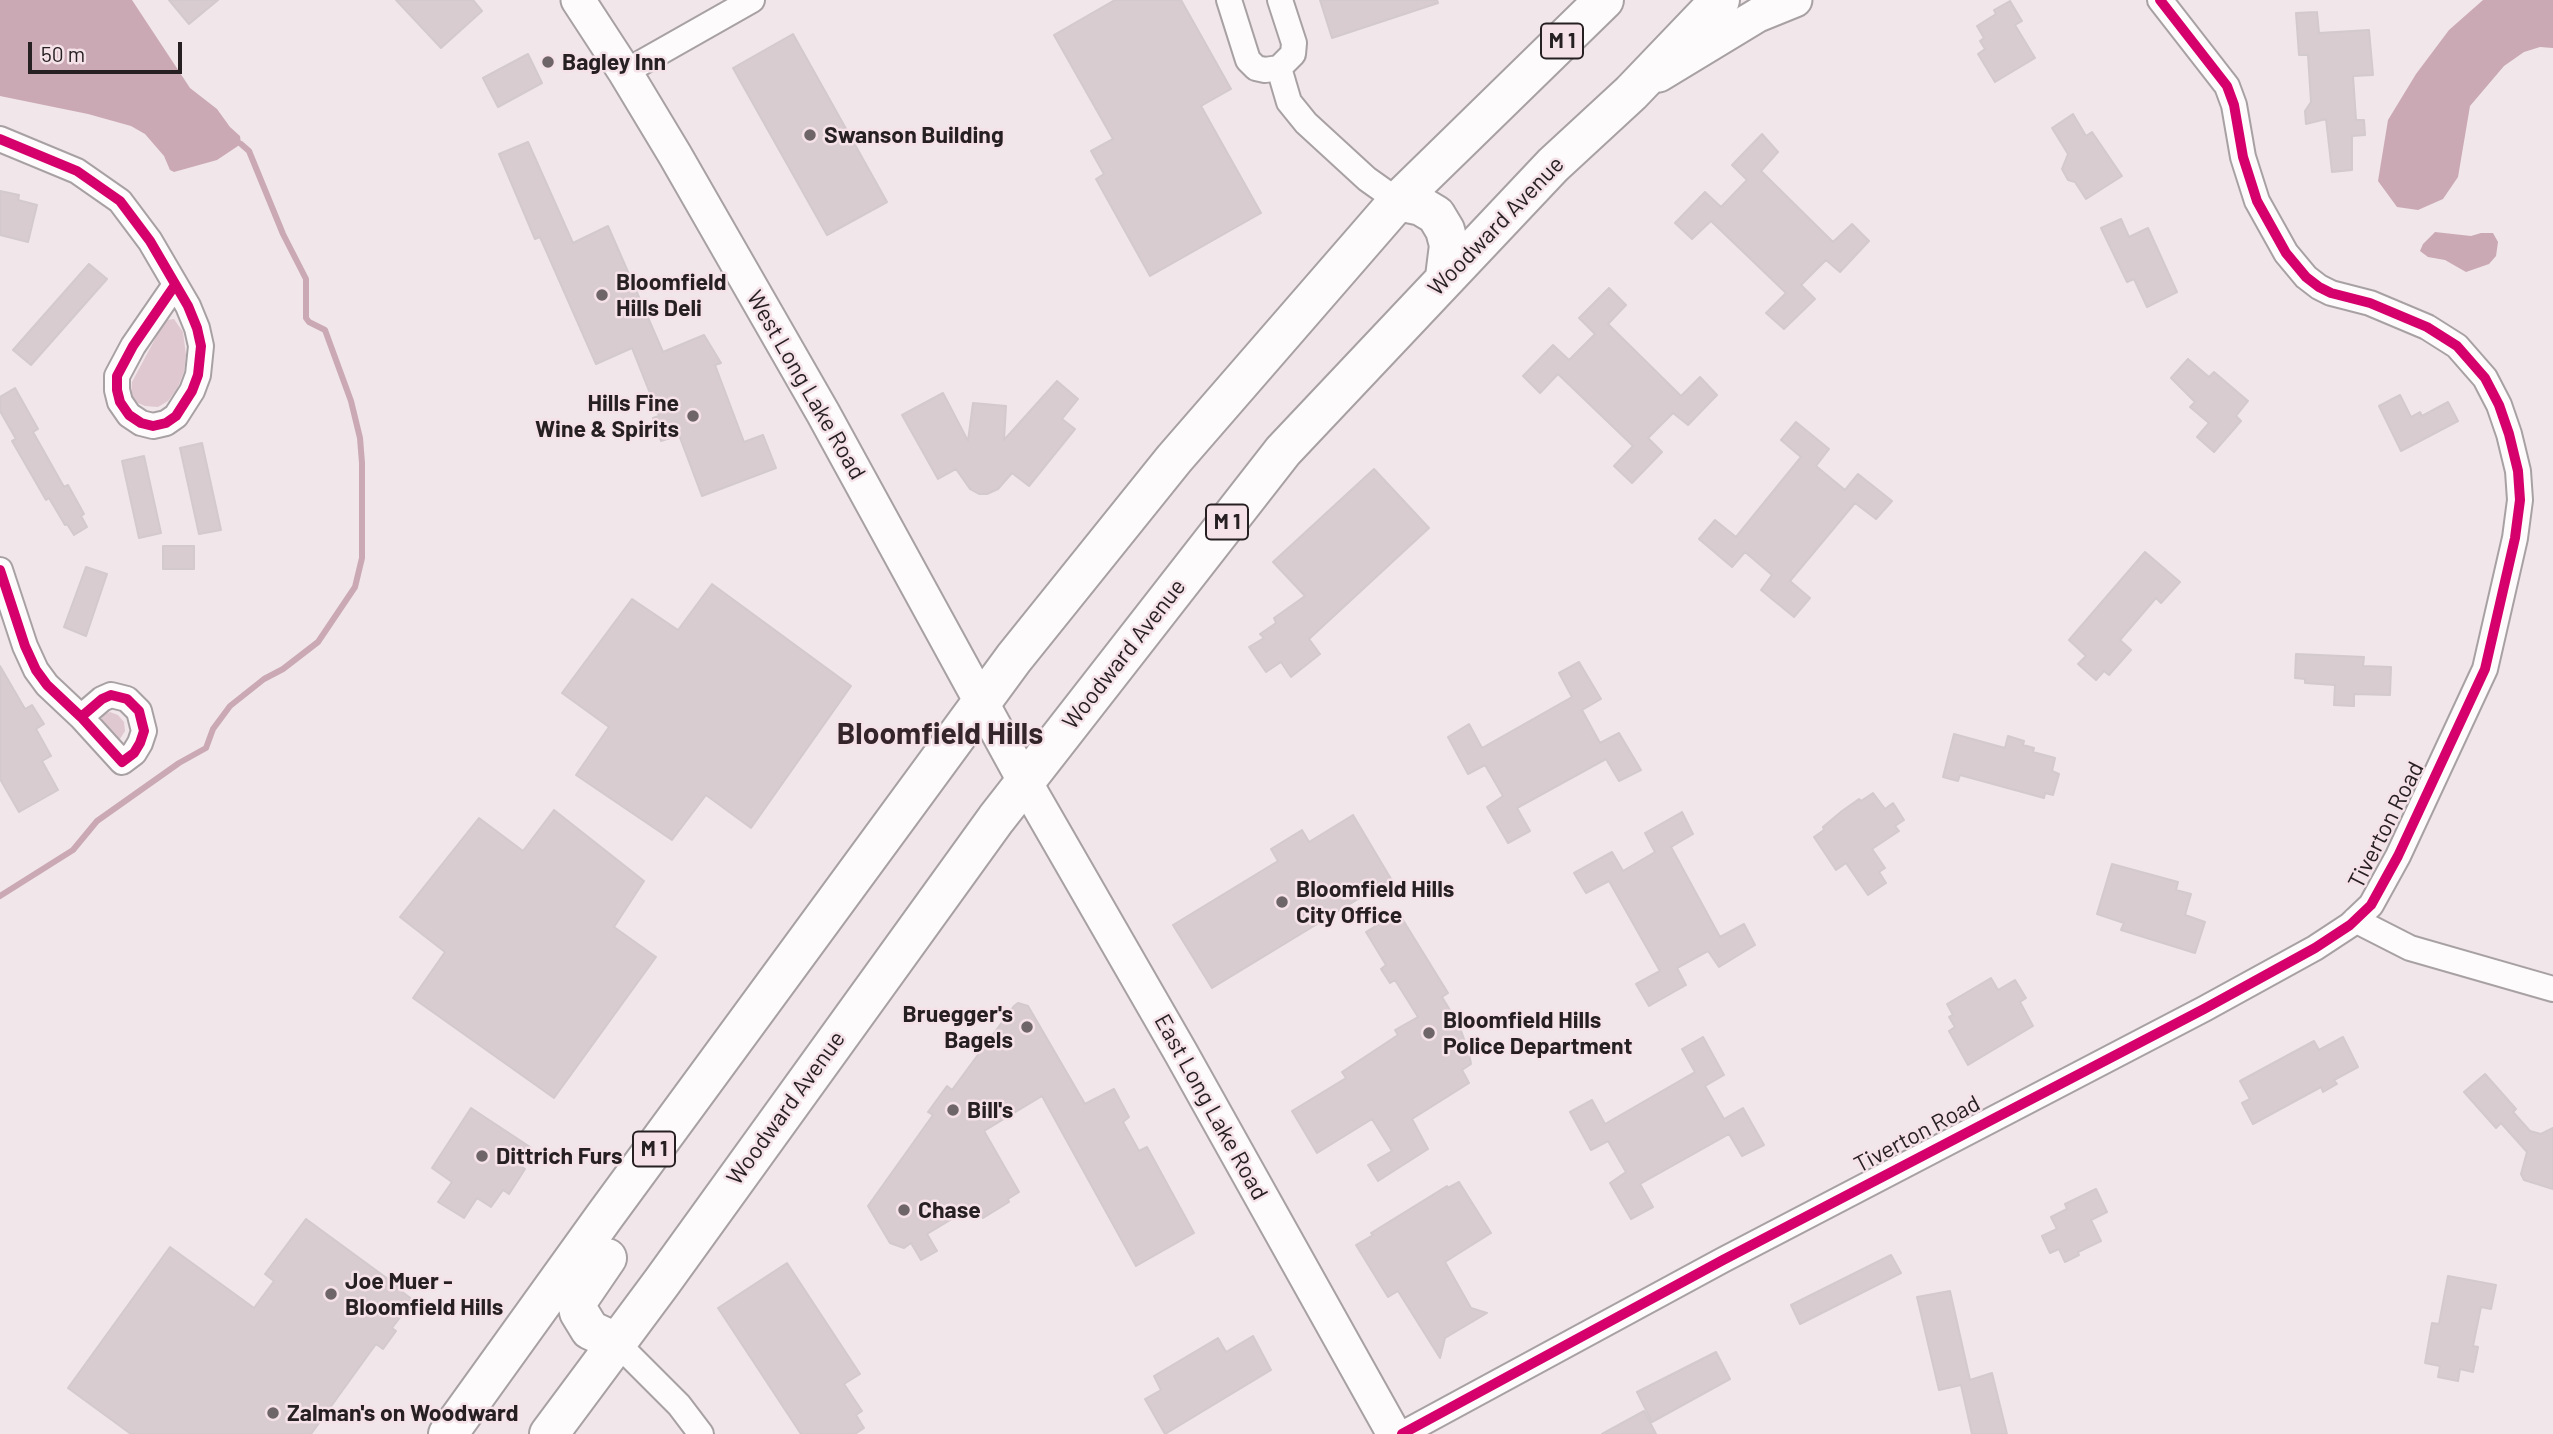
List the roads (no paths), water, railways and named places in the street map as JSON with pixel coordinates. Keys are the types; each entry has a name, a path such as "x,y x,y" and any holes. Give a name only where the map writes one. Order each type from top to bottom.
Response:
{"main road":[{"name":"West Long Lake Road","path":"578,0 625,72 839,442 1025,782"},
{"name":"M 1","path":"448,1434 1014,658 1174,459 1398,201 1604,0"},
{"name":"Woodward Avenue","path":"549,1434 1025,782 1283,451 1553,165 1631,93 1720,0"},
{"path":"1631,93 1758,15 1795,0"},
{"path":"1398,201 1421,206 1436,215 1445,230 1449,245 1445,277"},
{"name":"East Long Lake Road","path":"1025,782 1167,1028 1394,1434"},
{"path":"616,1342 590,1330 585,1323 577,1301 582,1291 844,932 862,866"}],"street":[{"path":"625,72 751,0"},
{"path":"1229,0 1248,60 1256,68 1265,70 1279,68 1293,54 1294,43 1280,0"},
{"name":"Tiverton Road","path":"1402,1434 1723,1260 2315,948 2356,920 2371,905 2398,856 2484,670 2515,538 2520,500 2516,461 2492,390 2477,367 2457,346 2419,324 2370,303 2331,293 2319,287 2306,277 2286,253 2257,201 2243,157 2234,105 2227,86 2160,0"},
{"path":"1279,68 1289,102 1306,123 1367,180 1398,201"},
{"path":"0,139 77,171 120,201 150,241 175,285 197,328 201,361 192,391 184,405 166,423 153,426 141,423 130,415 120,402 117,376 133,346 175,285"},
{"path":"0,570 25,646 36,670 47,685 81,717"},
{"path":"2356,920 2410,948 2553,989"},
{"path":"616,1342 679,1405 701,1434"}],"waterway":[{"path":"0,896 73,850 97,821 179,763 206,748 213,729 230,706 318,642 355,587 362,558 362,463 360,438 351,401 325,330 306,318 306,279 283,234 249,151 241,144"}],"place":[{"name":"Bagley Inn","path":"548,62"},
{"name":"Swanson Building","path":"810,135"},
{"name":"Bloomfield Hills Deli","path":"602,295"},
{"name":"Hills Fine Wine & Spirits","path":"693,416"},
{"name":"Bloomfield Hills City Office","path":"1282,902"},
{"name":"Bruegger's Bagels","path":"1027,1027"},
{"name":"Bloomfield Hills Police Department","path":"1429,1033"},
{"name":"Bill's","path":"953,1110"},
{"name":"Dittrich Furs","path":"482,1156"},
{"name":"Chase","path":"904,1210"},
{"name":"Joe Muer - Bloomfield Hills","path":"331,1294"},
{"name":"Zalman's on Woodward","path":"273,1413"}],"district":[{"name":"Bloomfield Hills","path":"940,734"}]}
